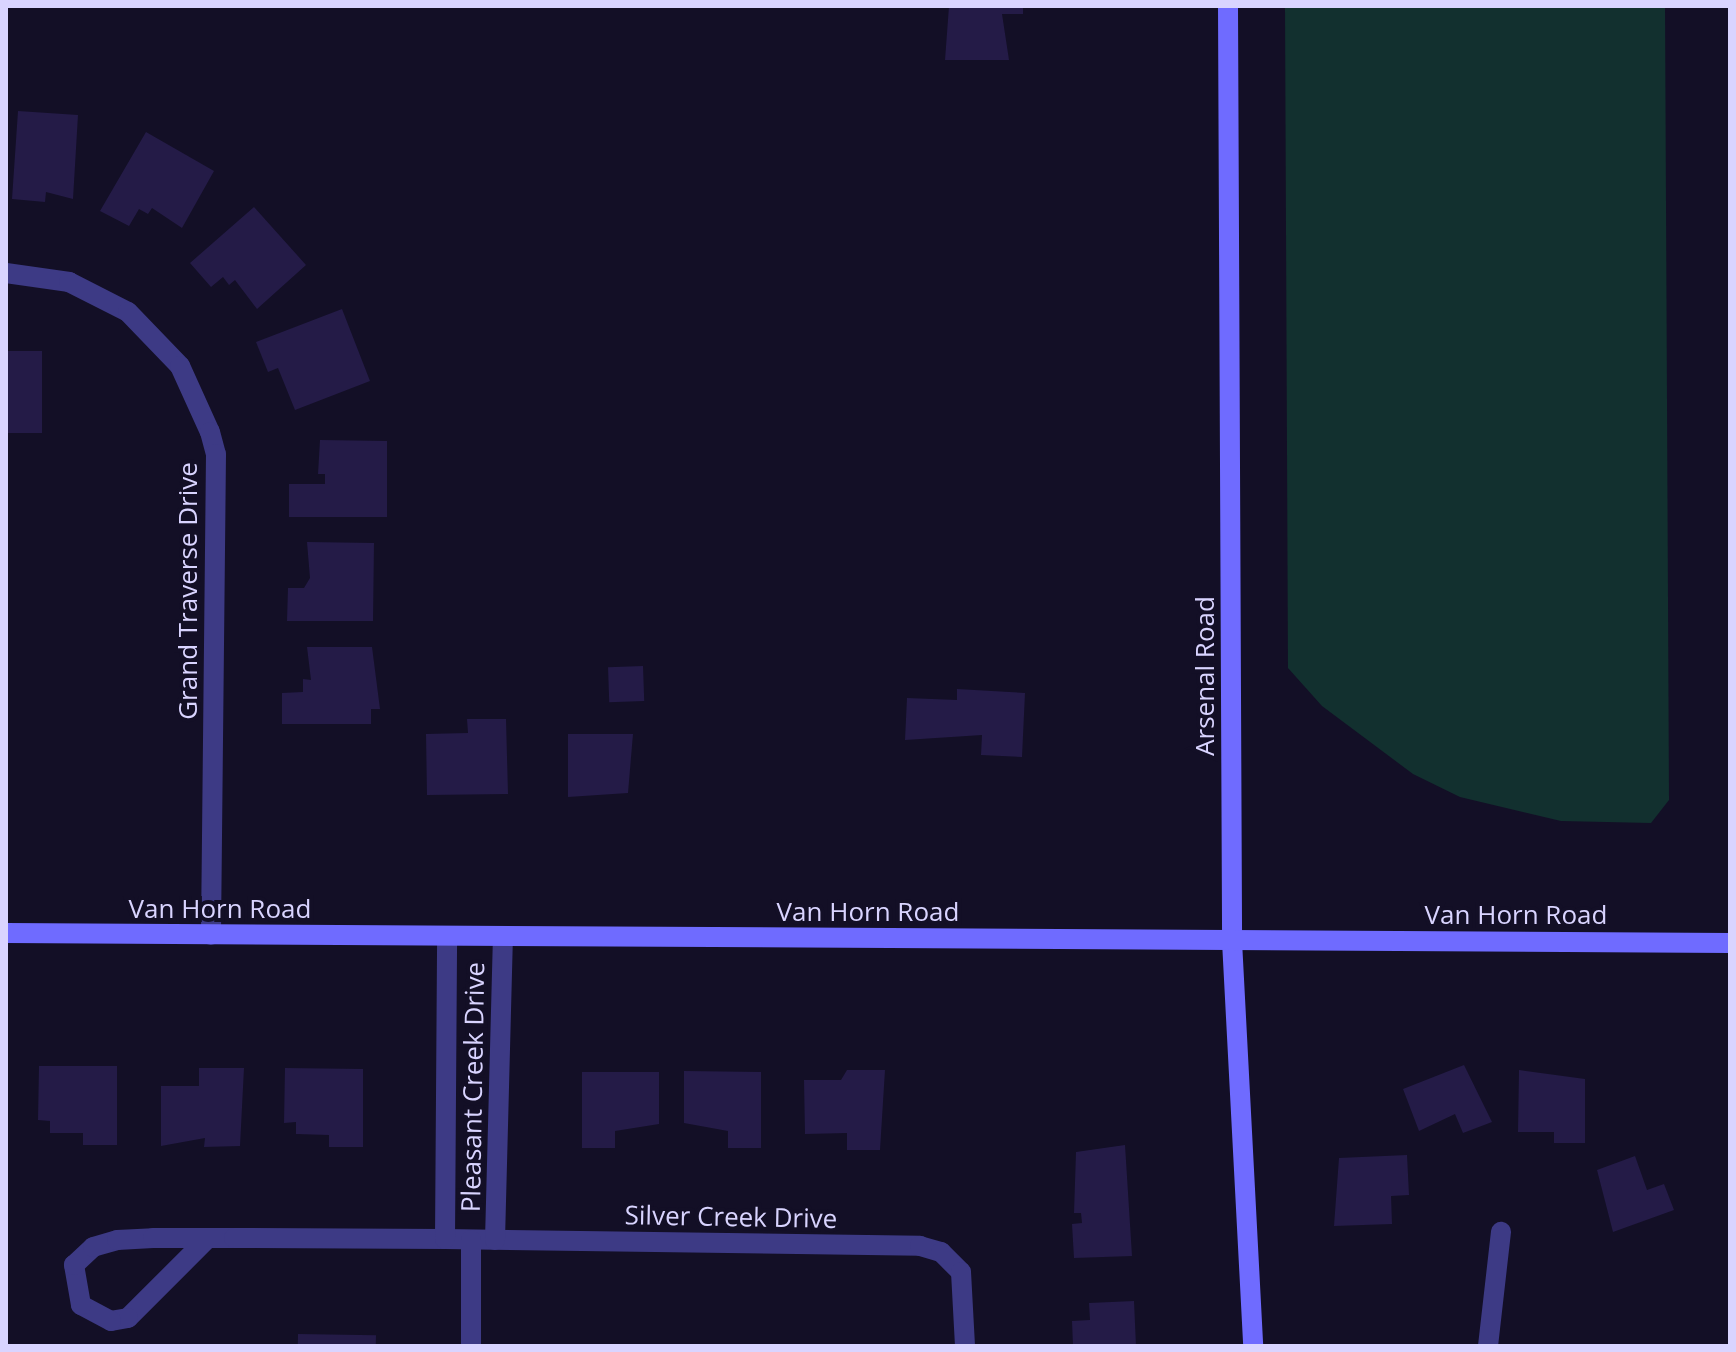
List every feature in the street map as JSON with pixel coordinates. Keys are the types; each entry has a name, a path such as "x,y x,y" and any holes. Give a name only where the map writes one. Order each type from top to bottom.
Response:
{"street":[{"name":"Arsenal Road","path":"1228,6 1232,941 1253,1346"},
{"name":"Grand Traverse Drive","path":"6,273 69,282 128,312 180,366 210,432 216,454 211,935"},
{"name":"Van Horn Road","path":"6,933 1730,943"},
{"name":"Pleasant Creek Drive","path":"445,1239 447,936"},
{"name":"Pleasant Creek Drive","path":"495,1240 503,936"},
{"path":"1488,1346 1501,1232"},
{"name":"Silver Creek Drive","path":"208,1238 128,1318 89,1314 75,1291 74,1265 107,1241 208,1238 445,1239 920,1246 953,1261 963,1291 965,1346"},
{"name":"Pleasant Creek Drive","path":"471,1240 471,1346"}],"green space":[{"path":"1285,6 1665,6 1669,800 1651,823 1561,821 1460,797 1413,774 1322,706 1288,668"}],"building":[{"path":"949,6 1023,6 1023,14 1002,14 1009,60 945,60"},
{"path":"18,111 78,115 73,199 46,192 45,202 12,199"},
{"path":"146,132 214,171 182,228 152,208 148,214 139,209 129,226 100,211"},
{"path":"254,207 306,265 257,309 235,280 229,285 223,277 211,287 190,263"},
{"path":"342,309 370,381 295,410 278,368 268,372 256,342"},
{"path":"6,351 42,351 42,433 6,433"},
{"path":"320,440 387,441 387,517 289,517 289,484 325,484 325,474 318,474"},
{"path":"307,542 374,543 373,621 287,621 288,588 304,588 310,578"},
{"path":"307,647 372,647 380,709 371,709 371,724 282,724 282,693 303,692 303,679 311,680"},
{"path":"643,666 644,701 609,702 608,667"},
{"path":"957,689 1025,693 1022,757 981,755 982,735 905,740 907,698 957,700"},
{"path":"467,719 506,719 508,794 427,795 426,734 468,733"},
{"path":"568,734 633,734 628,793 568,797"},
{"path":"1464,1065 1492,1122 1463,1133 1455,1114 1419,1131 1403,1089"},
{"path":"39,1066 117,1066 117,1145 83,1145 83,1133 50,1133 50,1121 38,1120"},
{"path":"199,1068 244,1068 240,1146 204,1147 205,1138 161,1146 161,1086 199,1086"},
{"path":"285,1068 363,1069 363,1147 329,1147 329,1135 296,1134 296,1122 284,1123"},
{"path":"847,1070 885,1070 880,1150 847,1150 847,1133 805,1134 804,1080 841,1080"},
{"path":"1519,1070 1585,1079 1585,1143 1554,1143 1554,1132 1518,1132"},
{"path":"684,1071 761,1072 761,1148 728,1148 728,1131 684,1123"},
{"path":"582,1072 659,1072 659,1124 615,1131 615,1148 582,1148"},
{"path":"1125,1145 1132,1256 1074,1258 1072,1224 1082,1223 1081,1213 1074,1213 1076,1152"},
{"path":"1407,1155 1409,1195 1391,1196 1392,1224 1334,1226 1339,1158"},
{"path":"1635,1156 1647,1190 1664,1184 1674,1210 1613,1232 1597,1170"},
{"path":"1134,1301 1136,1346 1073,1346 1072,1321 1090,1320 1089,1303"},
{"path":"298,1334 376,1335 376,1346 298,1346"}]}
